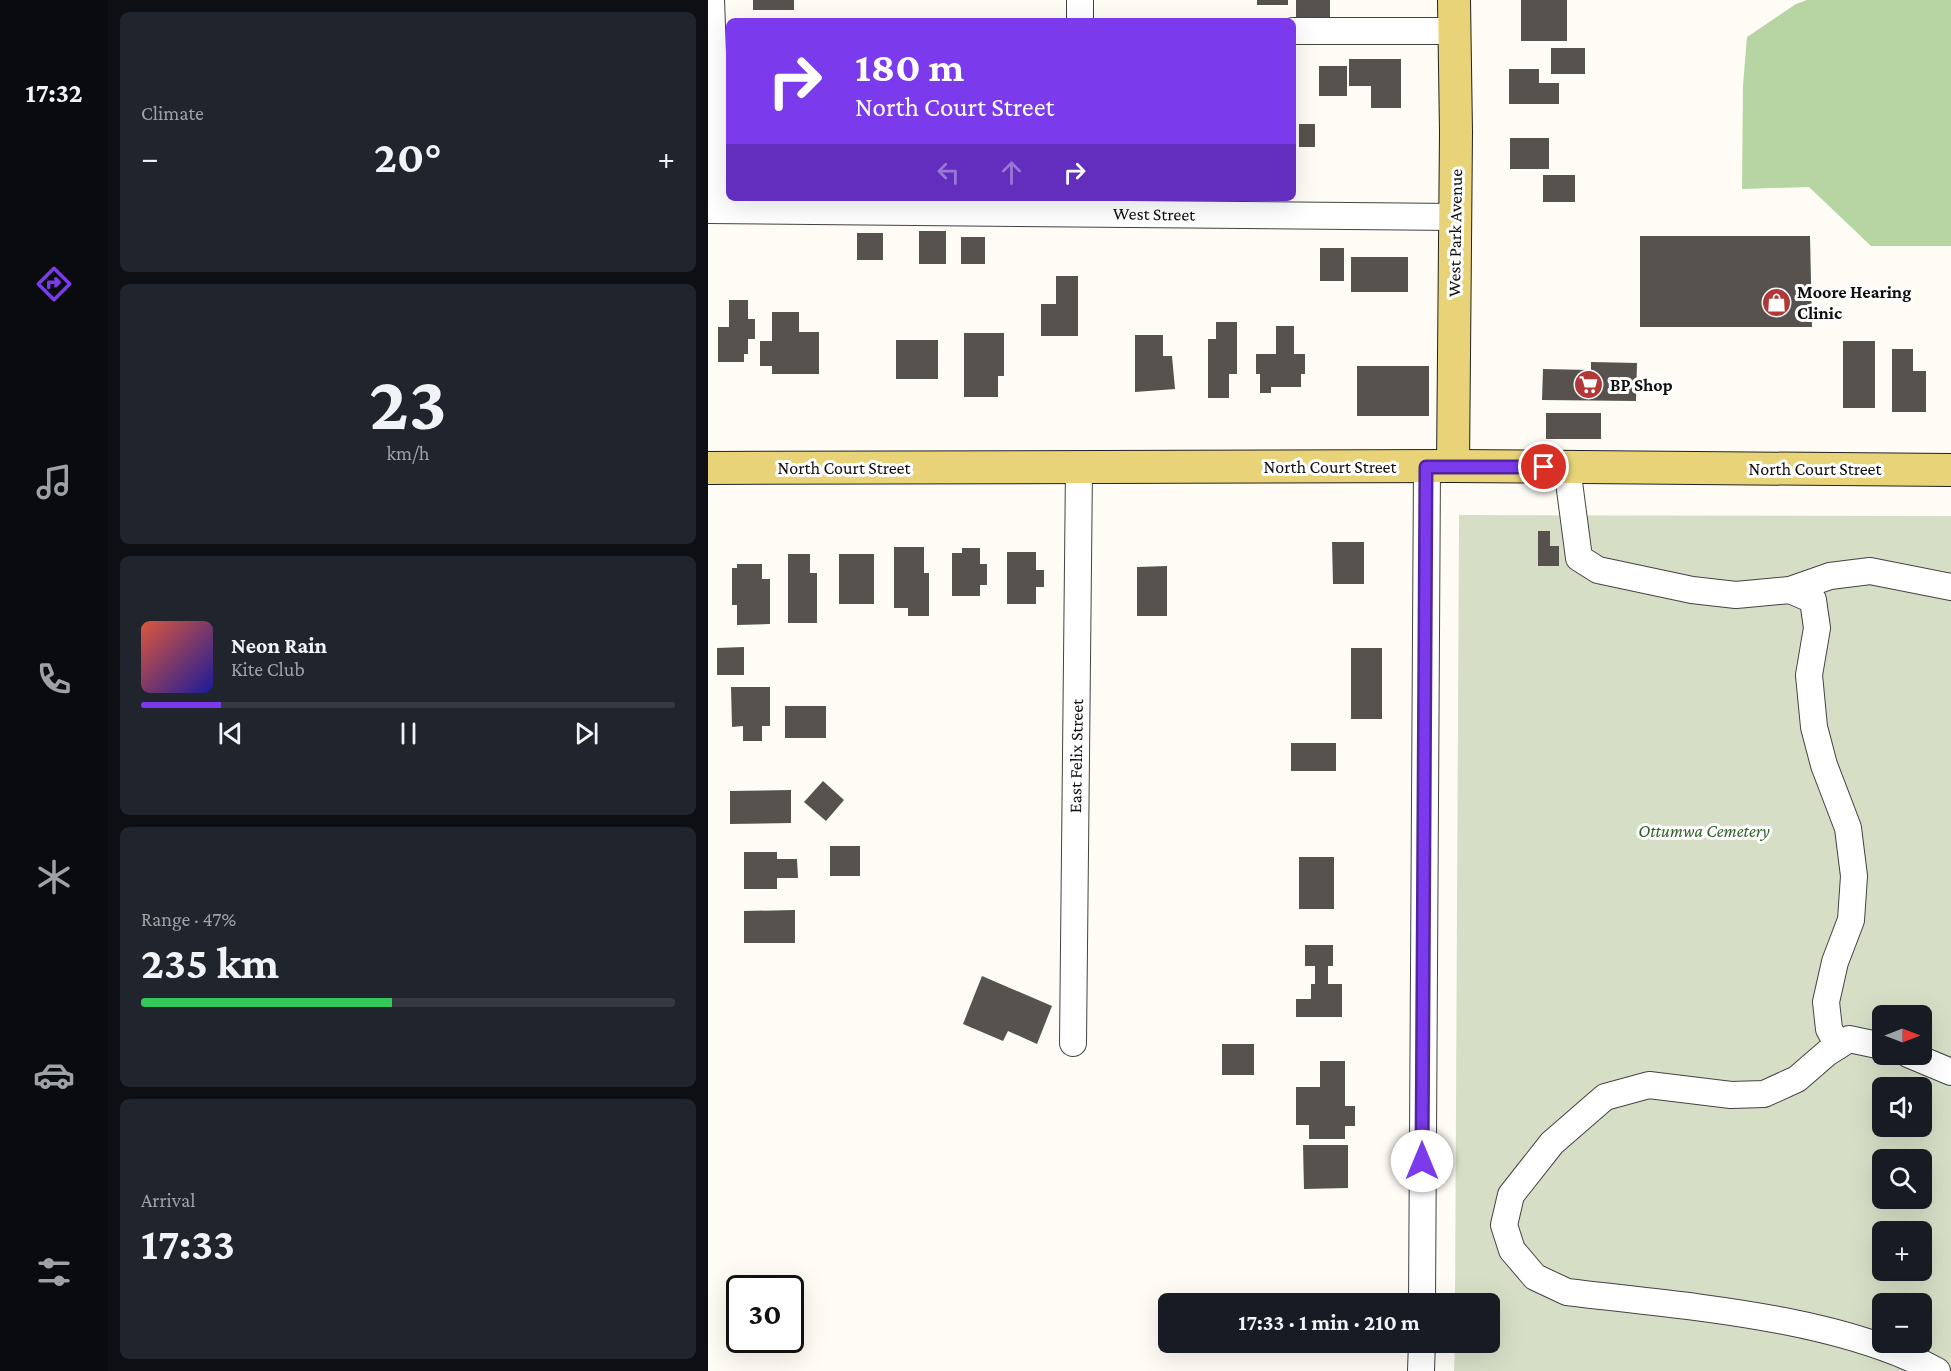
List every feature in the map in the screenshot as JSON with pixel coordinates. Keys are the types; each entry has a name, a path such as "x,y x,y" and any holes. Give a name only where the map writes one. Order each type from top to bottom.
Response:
{"main road":[{"name":"West Park Avenue","path":"1439,466 1455,217 1454,0"},
{"name":"North Court Street","path":"708,468 1439,466 1951,470"}],"street":[{"path":"711,0 720,31 713,210"},
{"path":"1080,0 1080,18"},
{"path":"1296,31 1455,31"},
{"name":"West Street","path":"713,210 1078,206 1455,217"},
{"path":"1422,1293 1439,466"},
{"path":"1568,467 1579,558 1598,570 1692,590 1736,595 1790,590 1830,576 1870,571 1951,587"},
{"name":"East Felix Street","path":"1072,1043 1079,468"},
{"path":"1790,590 1813,600 1817,628 1809,675 1814,727 1824,765 1848,828 1854,876 1851,920 1835,962 1826,1002 1829,1029 1838,1046"},
{"path":"1872,1044 1849,1039 1797,1079 1764,1095 1731,1095 1649,1085 1605,1097 1552,1143 1511,1195 1504,1225 1512,1250 1535,1277 1567,1292 1796,1324 1870,1342 1937,1371"},
{"path":"1932,1064 1951,1072"},
{"path":"1421,1371 1422,1353"}],"green space":[{"path":"1807,0 1951,0 1951,246 1871,246 1809,187 1742,189 1743,85 1747,37 1796,4"},
{"name":"Ottumwa Cemetery","path":"1459,515 1951,516 1951,1371 1454,1371 1455,1353 1500,1353 1500,1293 1455,1293"}],"building":[{"path":"753,0 794,0 794,10 753,10"},
{"path":"1257,0 1288,0 1288,5 1257,5"},
{"path":"1296,0 1330,0 1330,24 1296,24"},
{"path":"1521,0 1567,0 1567,41 1521,41"},
{"path":"1551,48 1585,48 1585,74 1551,74"},
{"path":"1349,59 1401,59 1401,108 1371,108 1371,86 1349,86"},
{"path":"1319,66 1347,66 1347,96 1319,96"},
{"path":"1509,69 1539,69 1539,83 1559,83 1559,104 1509,104"},
{"path":"1299,124 1315,124 1315,147 1299,147"},
{"path":"1510,138 1549,138 1549,169 1510,169"},
{"path":"1543,175 1575,175 1575,202 1543,202"},
{"path":"919,231 946,231 946,264 919,264"},
{"path":"857,233 883,233 883,260 857,260"},
{"path":"1640,236 1810,236 1812,327 1640,327"},
{"path":"961,237 985,237 985,264 961,264"},
{"path":"1320,248 1344,248 1344,281 1320,281"},
{"path":"1351,257 1408,257 1408,292 1351,292"},
{"path":"1056,276 1078,276 1078,336 1041,336 1041,304 1056,304"},
{"path":"729,300 748,300 748,319 755,319 755,339 748,339 748,354 744,354 744,362 718,362 718,327 729,327"},
{"path":"772,312 799,312 799,332 819,332 819,374 772,374 772,366 760,366 760,341 772,341"},
{"path":"1216,322 1237,322 1237,374 1229,374 1229,398 1208,398 1208,339 1216,339"},
{"path":"1276,326 1294,326 1294,354 1305,354 1305,374 1301,374 1301,387 1271,387 1271,393 1260,393 1260,374 1256,374 1256,354 1276,354"},
{"path":"964,333 1004,333 1004,376 998,376 998,397 964,397"},
{"path":"1135,335 1163,335 1163,356 1172,356 1175,389 1135,392"},
{"path":"896,340 938,340 938,379 896,379"},
{"path":"1843,341 1875,341 1875,408 1843,408"},
{"path":"1892,349 1913,349 1913,371 1926,371 1926,412 1892,412"},
{"name":"BP Shop","path":"1591,362 1637,363 1636,401 1542,400 1543,369 1591,370"},
{"path":"1357,366 1429,366 1429,416 1357,416"},
{"path":"1546,413 1601,413 1601,439 1546,439"},
{"path":"1538,531 1550,531 1550,546 1559,546 1559,566 1538,566"},
{"path":"1332,542 1364,542 1364,584 1333,584"},
{"path":"894,547 924,547 924,573 929,573 929,616 908,616 908,608 894,608"},
{"path":"962,548 980,548 980,564 987,564 987,585 980,585 980,596 952,596 952,553 962,553"},
{"path":"1007,552 1036,552 1036,570 1044,570 1044,587 1036,587 1036,604 1007,604"},
{"path":"788,554 810,554 810,573 817,573 817,623 788,623"},
{"path":"839,554 874,554 874,604 839,604"},
{"path":"737,564 762,564 762,579 770,579 770,624 737,625 737,605 732,605 732,568 737,568"},
{"path":"1167,566 1167,616 1137,616 1137,567"},
{"path":"744,647 744,675 717,675 717,648"},
{"path":"1351,648 1382,648 1382,719 1351,719"},
{"path":"731,687 770,687 770,726 762,726 762,741 743,741 743,726 732,727"},
{"path":"785,706 826,706 826,738 785,738"},
{"path":"1291,743 1336,743 1336,771 1291,771"},
{"path":"823,781 844,800 826,821 804,802"},
{"path":"791,790 791,823 730,824 730,791"},
{"path":"830,846 860,846 860,876 830,876"},
{"path":"744,852 777,852 777,859 797,859 798,878 777,878 777,889 744,889"},
{"path":"1299,857 1334,857 1334,909 1299,909"},
{"path":"795,910 795,943 744,943 744,911"},
{"path":"1305,945 1333,945 1333,966 1328,966 1328,984 1342,984 1342,1017 1296,1017 1296,999 1311,999 1311,984 1315,984 1315,966 1305,966"},
{"path":"982,976 1052,1006 1037,1044 1008,1031 1003,1041 963,1024"},
{"path":"1222,1044 1254,1044 1254,1075 1222,1075"},
{"path":"1320,1061 1345,1061 1345,1106 1355,1106 1355,1126 1345,1126 1345,1139 1309,1139 1309,1125 1296,1125 1296,1087 1320,1087"},
{"path":"1303,1145 1348,1145 1348,1188 1304,1189"}],"place":[{"name":"Moore Hearing Clinic","path":"1776,302"},
{"name":"BP Shop","path":"1589,385"}],"route":[{"path":"1422,1161 1426,467 1544,467"}]}
